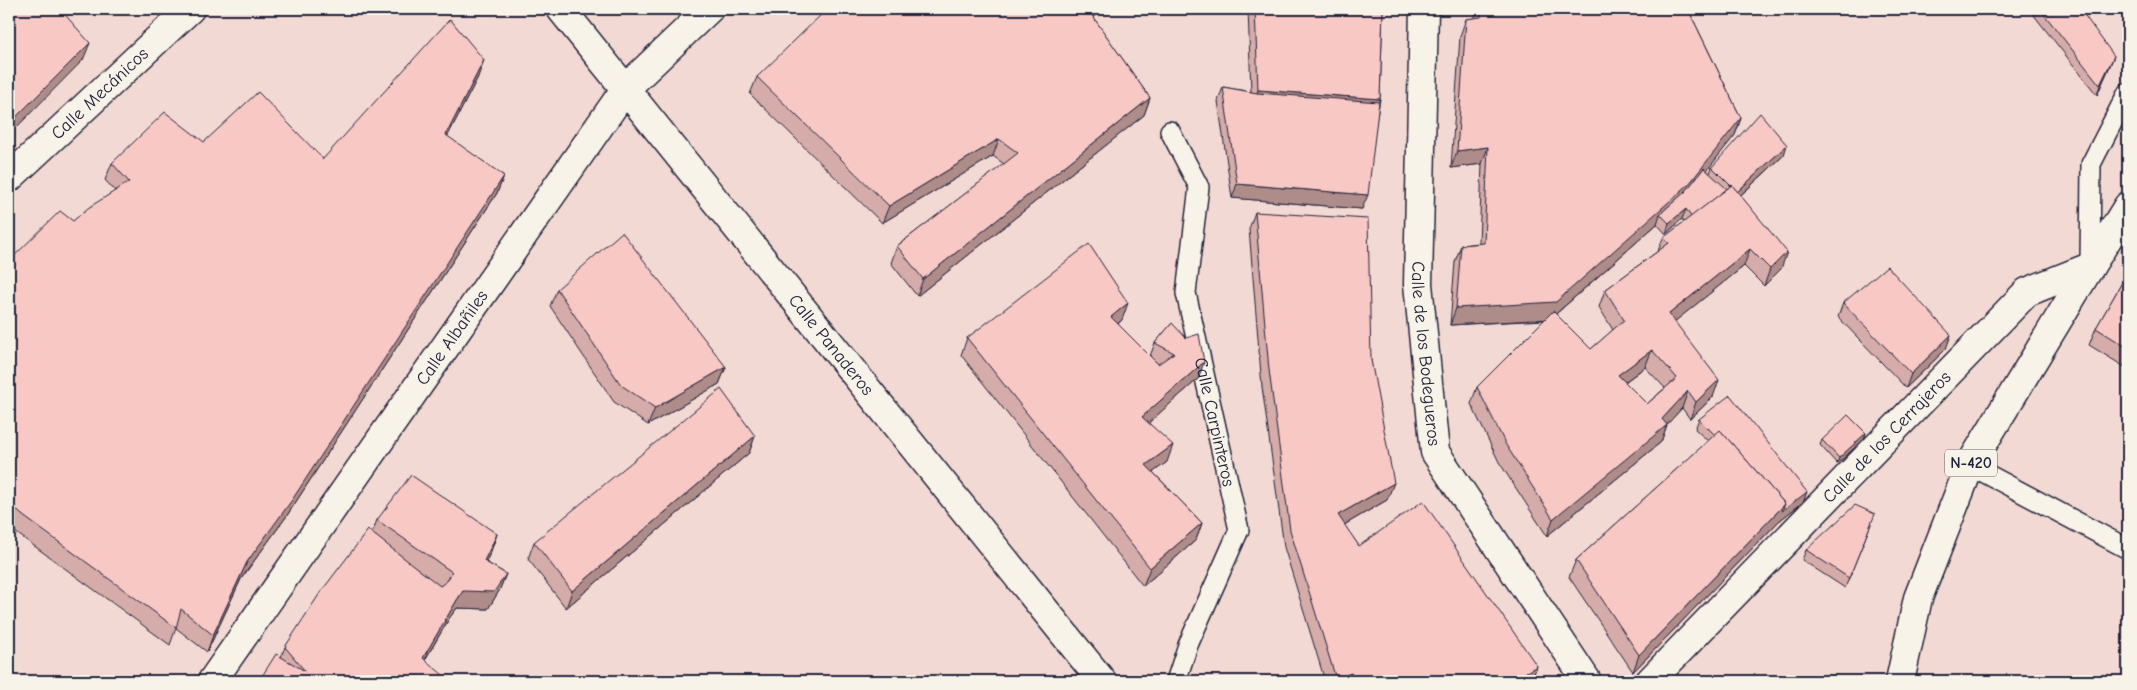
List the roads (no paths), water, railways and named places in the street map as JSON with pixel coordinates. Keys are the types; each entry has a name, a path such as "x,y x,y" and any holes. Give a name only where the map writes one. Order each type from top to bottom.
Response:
{"main road":[{"name":"Calle Mecánicos","path":"9,178 190,9"},
{"name":"Calle Panaderos","path":"561,9 1102,681"},
{"name":"Calle Albañiles","path":"212,681 626,88 709,9"},
{"name":"Calle de los Bodegueros","path":"1424,9 1418,284 1435,452 1587,681"},
{"path":"2090,267 2128,206"},
{"name":"N-420","path":"1900,681 1918,598 1970,465 2090,267"},
{"name":"Calle de los Cerrajeros","path":"1650,681 2028,292 2090,267"}],"lane":[{"path":"2090,267 2090,164 2128,92"},
{"name":"Calle Carpinteros","path":"1170,131 1199,186 1186,293 1239,530 1188,646 1176,681"},
{"path":"1970,465 2128,549"}]}
